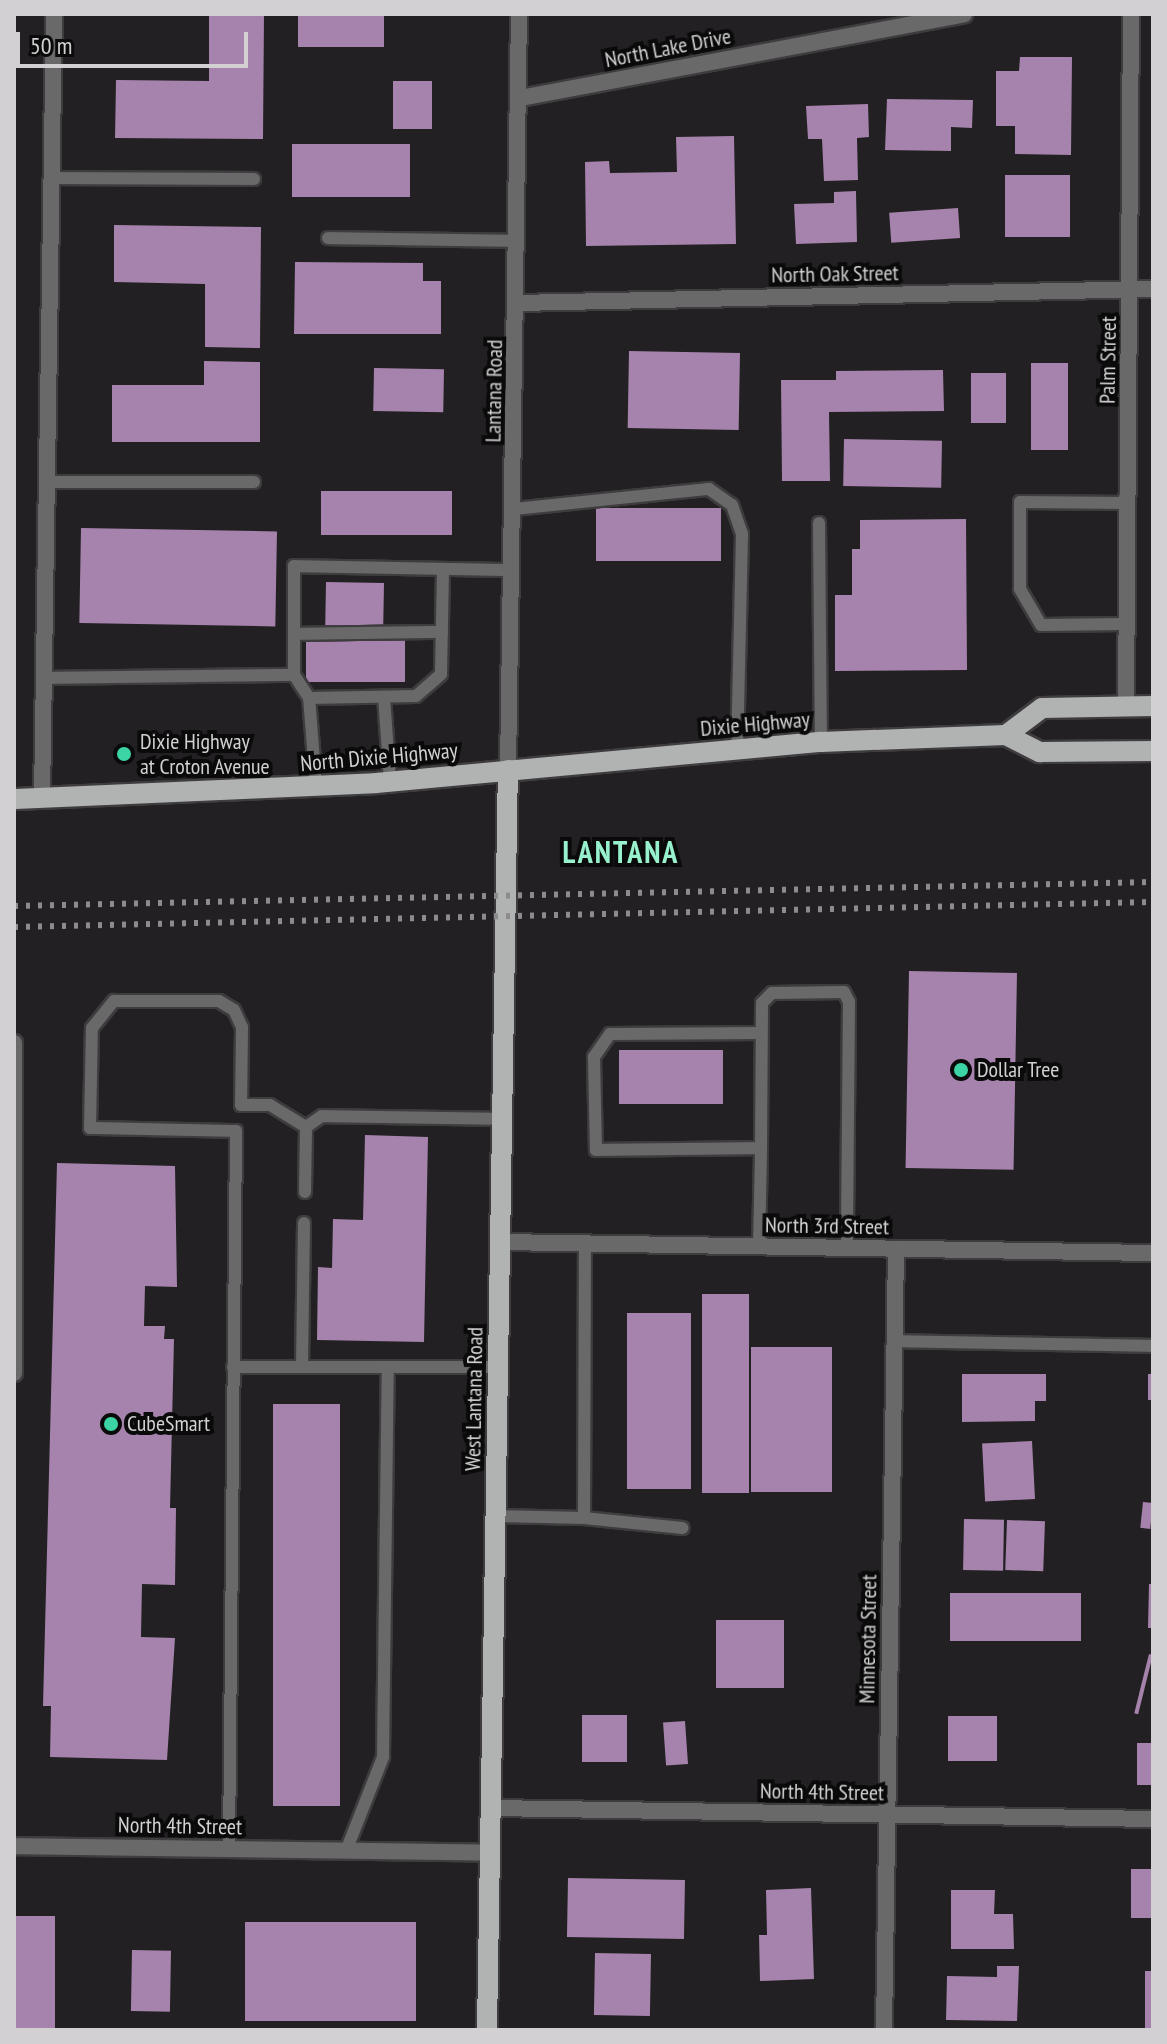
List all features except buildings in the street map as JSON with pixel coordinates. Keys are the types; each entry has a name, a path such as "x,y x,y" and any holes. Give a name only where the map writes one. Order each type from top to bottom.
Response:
{"main road":[{"path":"1006,735 1042,708 1153,706"},
{"name":"Dixie Highway","path":"508,770 821,742 1006,735 1040,752 1153,751"},
{"name":"North Dixie Highway","path":"14,799 316,786 508,770"},
{"name":"West Lantana Road","path":"487,2030 508,770"}],"street":[{"path":"42,798 54,14"},
{"name":"Lantana Road","path":"508,770 521,98 519,14"},
{"name":"North Lake Drive","path":"521,98 964,14"},
{"name":"Palm Street","path":"1126,706 1131,14"},
{"name":"North Oak Street","path":"517,303 1153,289"},
{"path":"14,1043 14,1373"},
{"name":"North 3rd Street","path":"501,1242 1153,1253"},
{"name":"Minnesota Street","path":"884,2030 896,1249"},
{"name":"North 4th Street","path":"491,1808 1153,1819"},
{"name":"North 4th Street","path":"14,1846 490,1853"}],"lane":[{"path":"51,178 254,179"},
{"path":"328,238 518,241"},
{"path":"47,482 254,482"},
{"path":"514,509 709,489 732,505 742,534 737,749"},
{"path":"1126,624 1041,625 1020,589 1020,502 1128,503"},
{"path":"819,523 821,742"},
{"path":"316,786 309,698 294,675 294,566 512,570"},
{"path":"309,698 416,696 441,674 443,569"},
{"path":"294,634 334,638 442,632"},
{"path":"44,678 294,675"},
{"path":"334,682 335,698"},
{"path":"379,682 390,781"},
{"path":"759,1247 762,1003 772,993 844,992 849,1002 847,1248"},
{"path":"229,1849 236,1131 241,1105 242,1027 234,1010 219,1001 114,1001 102,1011 92,1028 90,1128 236,1131"},
{"path":"761,1033 610,1034 594,1057 596,1150 761,1148"},
{"path":"241,1105 270,1105 306,1127"},
{"path":"306,1127 322,1116 503,1119"},
{"path":"305,1192 306,1127"},
{"path":"302,1367 304,1223"},
{"path":"584,1518 585,1244"},
{"path":"894,1341 1153,1346"},
{"path":"233,1367 498,1367"},
{"path":"346,1851 383,1757 388,1367"},
{"path":"496,1516 584,1518 682,1528"}],"railway":[{"path":"14,906 1153,882"},
{"path":"14,927 1153,902"}],"place":[{"name":"Dixie Highway at Croton Avenue","path":"124,754"},
{"name":"Dollar Tree","path":"961,1070"},
{"name":"CubeSmart","path":"111,1424"}],"district":[{"name":"LANTANA","path":"621,852"}]}
